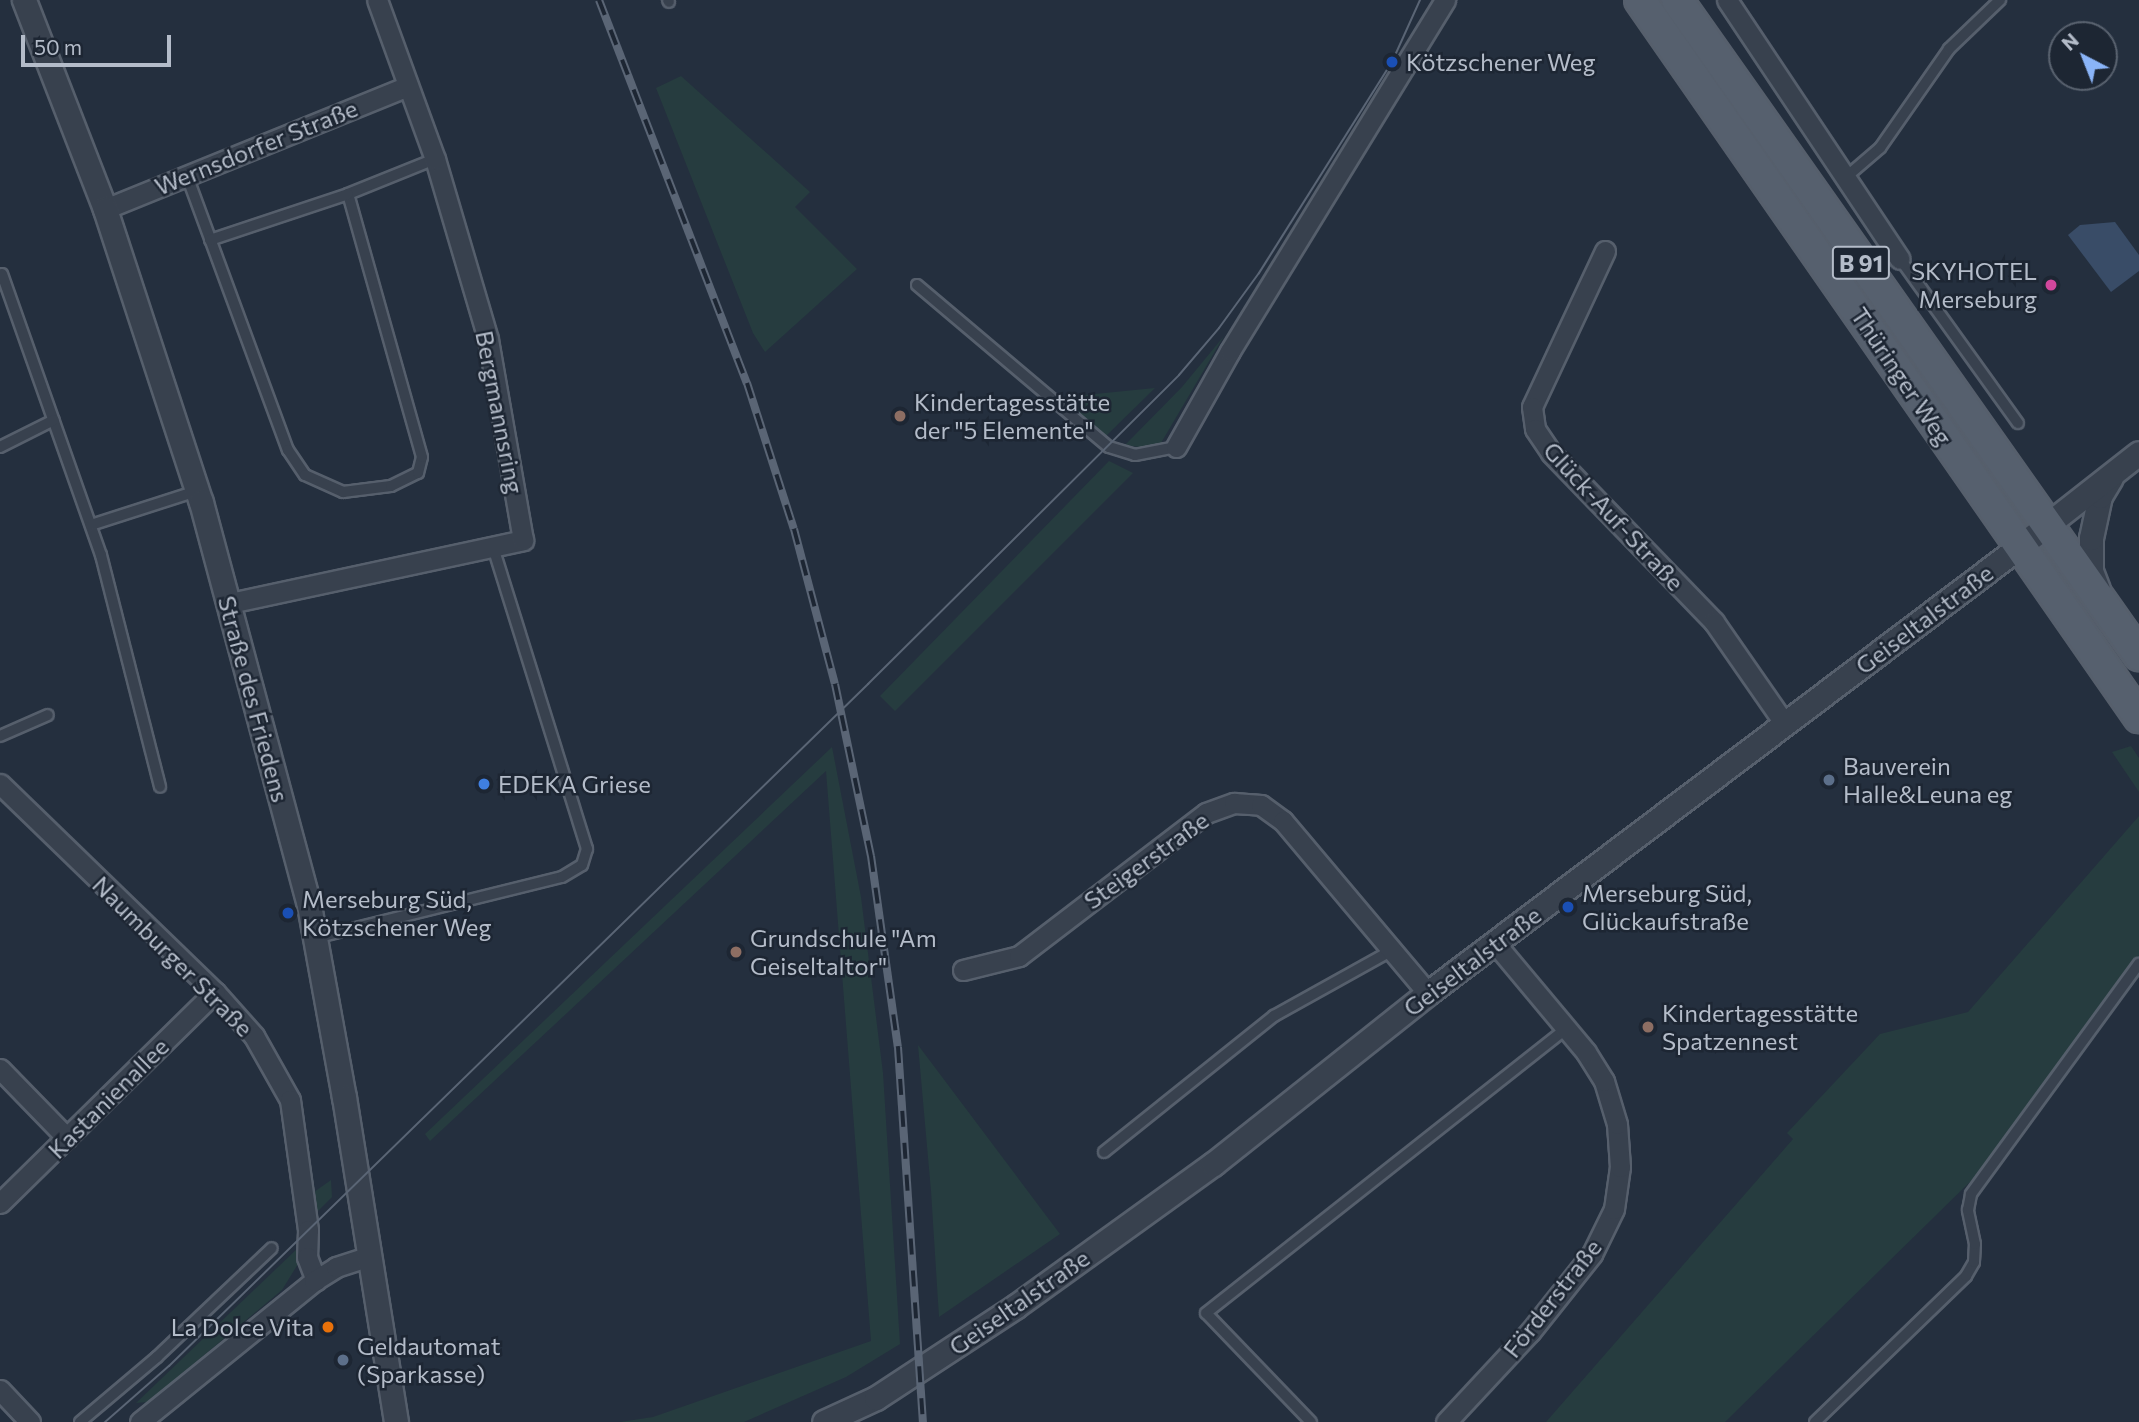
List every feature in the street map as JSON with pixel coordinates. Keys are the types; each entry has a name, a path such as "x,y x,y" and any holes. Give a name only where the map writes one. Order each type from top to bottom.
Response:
{"main road":[{"name":"Thüringer Weg","path":"1640,0 2019,547"},
{"name":"Thüringer Weg","path":"1677,0 2046,524"},
{"name":"B 91","path":"2046,524 2139,655"},
{"name":"B 91","path":"2019,547 2139,717"}],"street":[{"name":"Straße des Friedens","path":"24,0 105,209 197,491 230,603 315,938 396,1422"},
{"name":"Bergmannsring","path":"230,603 523,540 488,339 435,159 377,0"},
{"path":"1176,447 1230,351 1445,0"},
{"path":"1727,0 1900,259"},
{"name":"Wernsdorfer Straße","path":"105,209 408,86"},
{"path":"1816,199 1845,178"},
{"name":"Glück-Auf-Straße","path":"1605,251 1532,407 1535,429 1551,453 1714,622 1785,723"},
{"name":"Geiseltalstraße","path":"824,1422 876,1398 1016,1306 1213,1164 1428,993 2019,547 2139,453"},
{"path":"2104,605 2091,571 2091,538 2101,496 2115,471"},
{"name":"Naumburger Straße","path":"0,784 215,992 254,1036 290,1100 308,1230 307,1257 316,1280"},
{"name":"Steigerstraße","path":"963,970 1019,956 1206,813 1234,803 1261,805 1283,821 1428,993"},
{"name":"Förderstraße","path":"1446,1422 1530,1332 1592,1254 1614,1209 1620,1167 1617,1124 1604,1081 1567,1028 1495,943"},
{"name":"Kastanienallee","path":"0,1203 215,992"},
{"path":"0,1069 67,1138"},
{"path":"140,1422 316,1280 336,1267 369,1256"},
{"path":"0,1390 30,1422"}],"lane":[{"path":"1845,178 1880,148 1949,50 2000,0"},
{"path":"210,240 348,194 435,159"},
{"path":"187,176 288,450 305,475 343,492 391,486 418,473 422,457 348,194"},
{"path":"1900,259 2018,423"},
{"path":"2,274 101,555 160,787"},
{"path":"917,285 1109,447 1135,455 1176,447"},
{"path":"0,447 54,420"},
{"path":"91,525 197,491"},
{"path":"315,938 562,877 582,865 587,849 493,547"},
{"path":"0,736 48,715"},
{"path":"1104,1152 1274,1016 1391,951"},
{"path":"1815,1422 1966,1276 1974,1262 1968,1210 1971,1194 2139,964"},
{"path":"1311,1422 1206,1313 1567,1028"},
{"path":"80,1422 157,1356 272,1248"}],"green space":[{"path":"681,76 810,192 795,207 857,269 765,352 753,333 656,88"},
{"path":"1224,336 1161,443 1146,448 1125,445 1182,387"},
{"path":"1155,388 1106,436 1055,398"},
{"path":"1109,461 1133,473 895,711 880,696"},
{"path":"2131,746 2139,758 2139,792 2112,752"},
{"path":"832,747 861,897 883,1073 900,1344 846,1377 744,1422 620,1422 653,1417 871,1341 826,771 430,1141 425,1134"},
{"path":"2139,816 2139,956 2063,1064 1978,1174 1725,1422 1546,1422 1793,1139 1787,1133 1880,1034 1968,1012"},
{"path":"918,1045 1060,1234 939,1317 931,1191"},
{"path":"331,1180 332,1197 315,1214 314,1192"},
{"path":"300,1246 298,1264 282,1290 148,1402 136,1403"}],"water":[{"path":"2115,222 2139,255 2139,271 2111,292 2068,235 2080,225"}],"tram line":[{"path":"105,1422 169,1366 868,684 1179,375 1219,328 1259,273 1392,62 1420,0"}],"railway":[{"path":"599,0 747,383 794,529 835,684 871,856 898,1047 923,1422"}],"place":[{"name":"Kötzschener Weg","path":"1392,62"},
{"name":"SKYHOTEL Merseburg","path":"2051,285"},
{"name":"Kindertagesstätte der \"5 Elemente\"","path":"900,416"},
{"name":"Bauverein Halle&Leuna eg","path":"1829,780"},
{"name":"EDEKA Griese","path":"484,784"},
{"name":"Merseburg Süd, Glückaufstraße","path":"1568,907"},
{"name":"Merseburg Süd, Kötzschener Weg","path":"288,913"},
{"name":"Grundschule \"Am Geiseltaltor\"","path":"736,952"},
{"name":"Kindertagesstätte Spatzennest","path":"1648,1027"},
{"name":"La Dolce Vita","path":"328,1327"},
{"name":"Geldautomat (Sparkasse)","path":"343,1360"}]}
